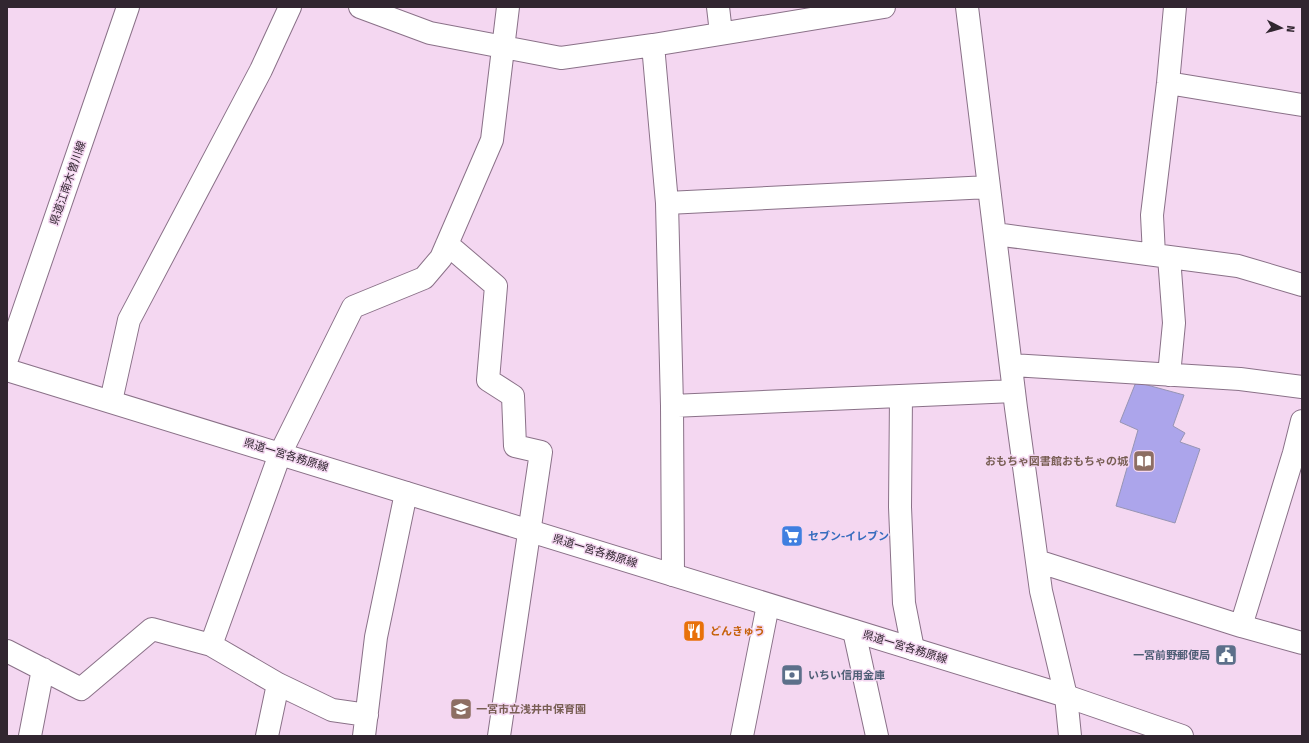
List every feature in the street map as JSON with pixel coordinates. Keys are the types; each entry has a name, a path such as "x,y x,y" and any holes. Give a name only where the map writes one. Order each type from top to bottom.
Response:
{"street":[{"name":"県道江南木曽川線","path":"7,359 128,7"},
{"path":"111,401 129,320 258,77 290,7"},
{"path":"211,645 280,454 353,307 424,278 441,258 448,244 492,140 508,7"},
{"path":"718,7 721,33"},
{"path":"370,9 430,33 561,58 653,45 884,7"},
{"path":"967,7 1014,391 1042,591 1066,696 1070,736"},
{"path":"1169,374 1174,323 1152,215 1168,84 1175,7"},
{"path":"653,45 667,203 672,406 673,575"},
{"path":"1168,84 1302,105"},
{"path":"667,203 989,187"},
{"path":"995,234 1238,266 1302,285"},
{"path":"448,244 496,286 488,380 513,396 515,446 541,452 528,531 499,736"},
{"path":"1011,365 1240,379 1302,387"},
{"name":"県道一宮各務原線","path":"7,370 1066,696 1182,736"},
{"path":"672,406 1014,391"},
{"path":"901,396 900,507 903,587 904,603 913,649"},
{"path":"1241,626 1294,453 1302,421"},
{"path":"7,651 81,689 152,629 211,645 278,684 366,726 376,636 406,493"},
{"path":"1038,561 1241,626 1302,642"},
{"path":"742,736 768,605"},
{"path":"854,631 877,736"},
{"path":"30,736 43,669"},
{"path":"268,736 278,684"}],"building":[{"path":"1136,382 1184,395 1173,426 1185,433 1180,442 1200,449 1175,523 1116,506 1138,430 1120,422"}],"place":[{"name":"おもちゃ図書館おもちゃの城","path":"1144,461"},
{"name":"セブン-イレブン","path":"792,536"},
{"name":"どんきゅう","path":"694,631"},
{"name":"一宮前野郵便局","path":"1226,655"},
{"name":"いちい信用金庫","path":"792,675"},
{"name":"一宮市立浅井中保育園","path":"461,709"}]}
